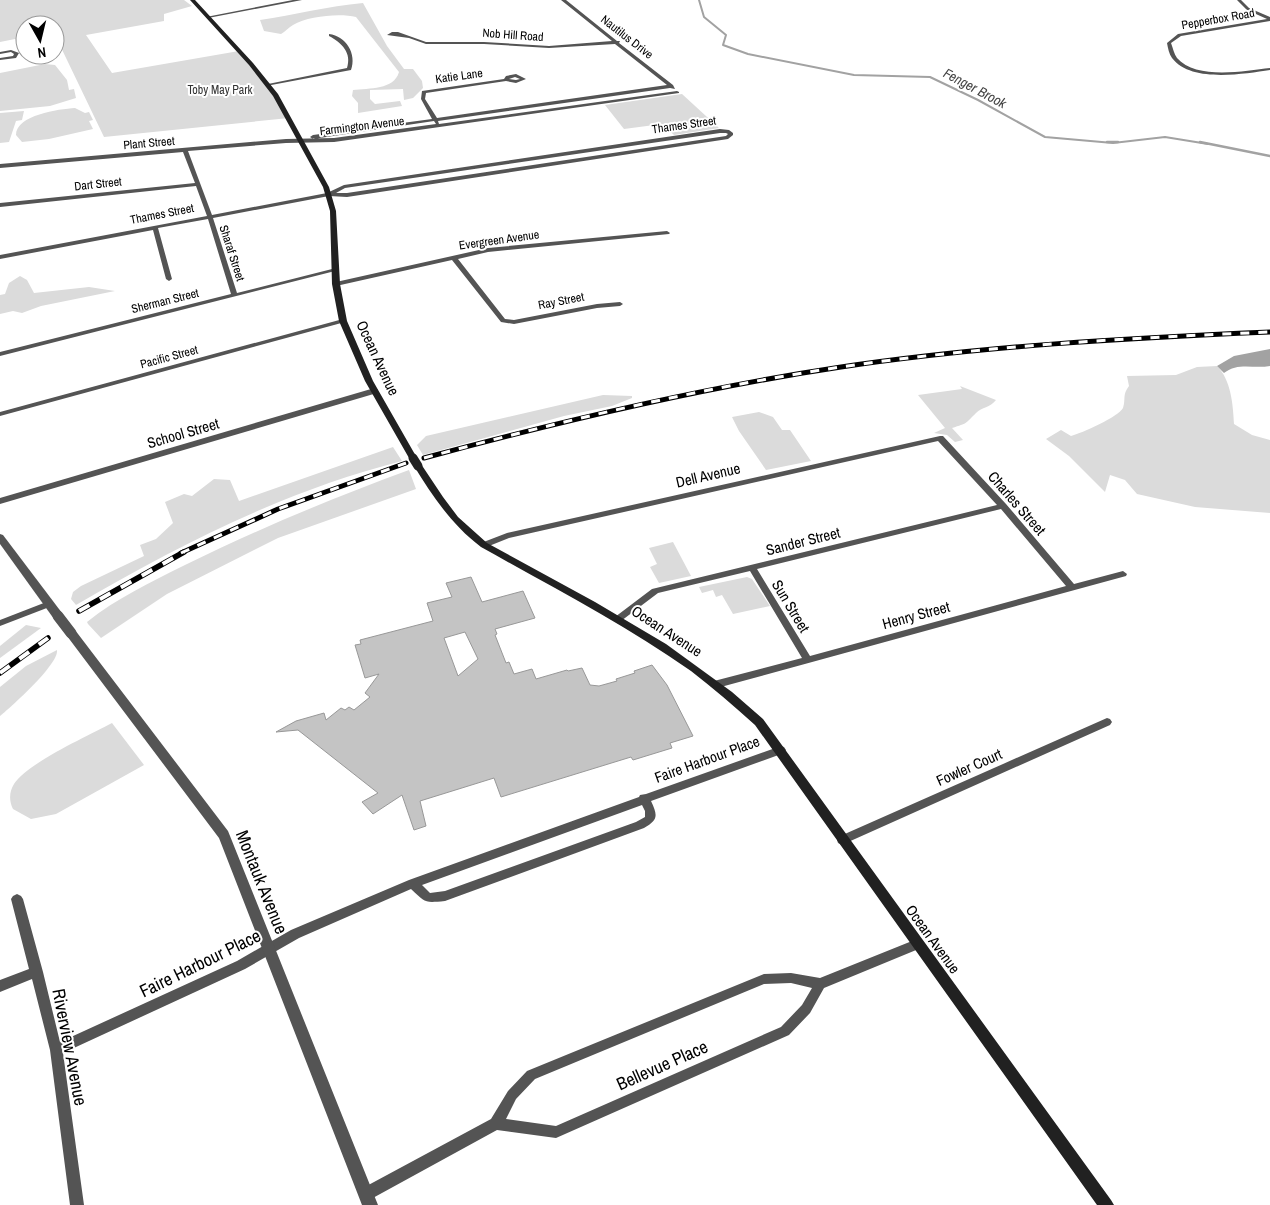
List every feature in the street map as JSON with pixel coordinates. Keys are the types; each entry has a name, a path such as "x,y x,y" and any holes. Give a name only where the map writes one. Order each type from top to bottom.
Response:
{"main road":[{"name":"Ocean Avenue","path":"192,0 268,85 284,107 329,194 333,211 336,284 343,322 374,391 416,462 452,517 463,529 484,545 666,647 717,684 759,722 781,750 842,840 1106,1205"}],"street":[{"path":"208,17 300,0"},
{"name":"Nautilus Drive","path":"563,0 618,42 677,92"},
{"name":"Pepperbox Road","path":"1239,0 1248,9 1270,20"},
{"name":"Pepperbox Road","path":"1270,20 1180,35 1169,43 1169,48 1178,62 1202,72 1223,74 1270,69"},
{"path":"268,85 349,69 351,56 348,48 344,42 331,35"},
{"name":"Nob Hill Road","path":"408,38 426,43 484,43 536,47 618,42"},
{"path":"0,53 11,51 17,53 14,57 0,59"},
{"name":"Katie Lane","path":"439,126 423,98 424,92 506,80"},
{"name":"Farmington Avenue","path":"301,141 320,136 671,86"},
{"name":"Farmington Avenue","path":"301,141 321,141 439,126 677,92"},
{"name":"Thames Street","path":"0,257 329,194 347,195 728,136 731,134 727,131 720,131 597,149 344,187 329,194"},
{"name":"Plant Street","path":"0,166 301,141"},
{"path":"597,149 602,156"},
{"name":"Sharaf Street","path":"185,150 234,295"},
{"path":"444,172 448,179"},
{"name":"Dart Street","path":"0,205 198,184"},
{"path":"155,227 169,279"},
{"name":"Evergreen Avenue","path":"336,284 488,250 667,233"},
{"name":"Ray Street","path":"454,258 499,317 506,322 620,304"},
{"name":"Sherman Street","path":"0,354 336,270"},
{"name":"Pacific Street","path":"0,414 343,322"},
{"name":"School Street","path":"0,500 374,391"},
{"name":"Charles Street","path":"940,438 1003,506 1070,587"},
{"name":"Dell Avenue","path":"484,545 545,528 940,438"},
{"name":"Sander Street","path":"618,619 655,591 1003,506"},
{"name":"Montauk Avenue","path":"0,537 224,835 368,1200"},
{"name":"Sun Street","path":"752,567 807,659"},
{"name":"Henry Street","path":"717,684 1123,574"},
{"path":"0,623 49,604"},
{"name":"Fowler Court","path":"842,840 1107,722"},
{"name":"Faire Harbour Place","path":"56,1050 241,964 295,934 413,883 781,750"},
{"name":"Faire Harbour Place","path":"413,883 428,898 445,896 640,825 650,819 650,811 644,798"},
{"name":"Riverview Avenue","path":"17,899 56,1050 77,1205"},
{"path":"368,1200 496,1124 512,1095 531,1075 764,979 791,978 820,984 917,944"},
{"path":"0,986 36,972"},
{"name":"Bellevue Place","path":"496,1124 556,1132 785,1031 806,1009 820,984"}],"green space":[{"name":"Toby May Park","path":"0,0 184,0 192,6 164,14 164,21 86,35 112,73 239,51 251,64 289,118 104,137 65,56 65,15 15,15 15,39 0,42"},
{"path":"363,3 387,46 404,69 413,69 422,81 423,88 413,98 404,100 403,89 370,90 370,99 375,104 400,101 402,106 358,113 358,103 352,96 353,90 386,85 396,78 399,72 356,17 342,15 315,17 299,22 281,34 264,31 260,20"},
{"path":"40,65 55,65 67,80 69,90 74,89 76,98 50,106 0,111 0,73"},
{"path":"682,94 719,128 674,135 662,124 624,129 605,105"},
{"path":"75,108 85,113 89,112 93,120 89,121 93,129 49,139 22,142 16,135 18,128 30,118 49,112"},
{"path":"24,111 22,120 16,121 9,142 0,143 0,113"},
{"path":"20,276 27,280 34,293 89,287 115,291 41,306 22,313 13,311 0,314 0,295 5,294 9,283"},
{"path":"1217,366 1228,385 1232,401 1234,424 1252,435 1270,440 1270,513 1195,507 1137,494 1125,480 1110,475 1105,492 1069,456 1046,439 1061,430 1071,436 1099,424 1120,412 1123,408 1129,386 1127,376 1176,375 1197,367"},
{"path":"960,386 996,400 991,405 978,411 966,423 952,428 963,440 955,442 947,435 934,433 945,428 918,395 962,389"},
{"path":"603,395 632,396 632,398 612,406 564,416 423,455 417,445 426,436"},
{"path":"759,412 773,417 782,430 790,430 811,461 766,470 739,431 732,417"},
{"path":"393,447 402,461 316,488 234,521 154,561 76,605 71,599 73,592 81,586 144,556 140,545 156,539 173,523 165,502 184,494 192,496 214,479 230,480 239,501"},
{"path":"409,470 416,489 278,538 167,594 101,638 87,622 110,605 134,591 212,552 296,514"},
{"path":"673,542 691,576 659,583 650,567 657,564 649,548"},
{"path":"747,577 752,579 770,606 733,614 722,595 716,597 713,590 702,593 699,587"},
{"path":"26,625 41,628 0,658 0,646"},
{"path":"57,650 51,665 0,716 0,687 26,666"},
{"path":"112,723 144,765 56,814 31,819 13,809 10,800 11,790 14,784 32,767 74,742"}],"shaded area":[{"path":"1270,349 1270,366 1240,367 1224,373 1217,366 1234,356"}],"building":[{"path":"471,577 482,602 523,591 535,618 495,629 497,634 495,635 506,663 509,662 514,674 532,669 536,679 567,670 582,668 590,685 599,686 617,681 616,679 652,665 667,685 693,736 670,743 672,748 633,760 631,757 501,797 494,778 420,801 426,826 414,830 402,795 373,814 362,802 378,793 298,730 276,732 296,721 324,713 326,720 341,708 345,710 349,707 354,710 370,697 365,693 379,674 365,678 355,645 361,644 360,640 433,621 427,603 452,597 446,583","holes":["465,632 478,659 458,676 444,638"]}],"waterway":[{"name":"Fenger Brook","path":"699,0 704,17 726,35 723,45 748,54 854,75 930,77 978,100 1045,137 1113,143 1165,137 1208,144"},
{"name":"Fenger Brook","path":"1107,142 1118,142"},
{"name":"Fenger Brook","path":"1200,142 1270,156"}],"railway":[{"path":"424,458 631,406 788,375 841,367 1001,348 1270,332"},
{"path":"181,553 278,509 406,463"},
{"path":"79,611 184,552"},
{"path":"0,673 48,638"}]}
